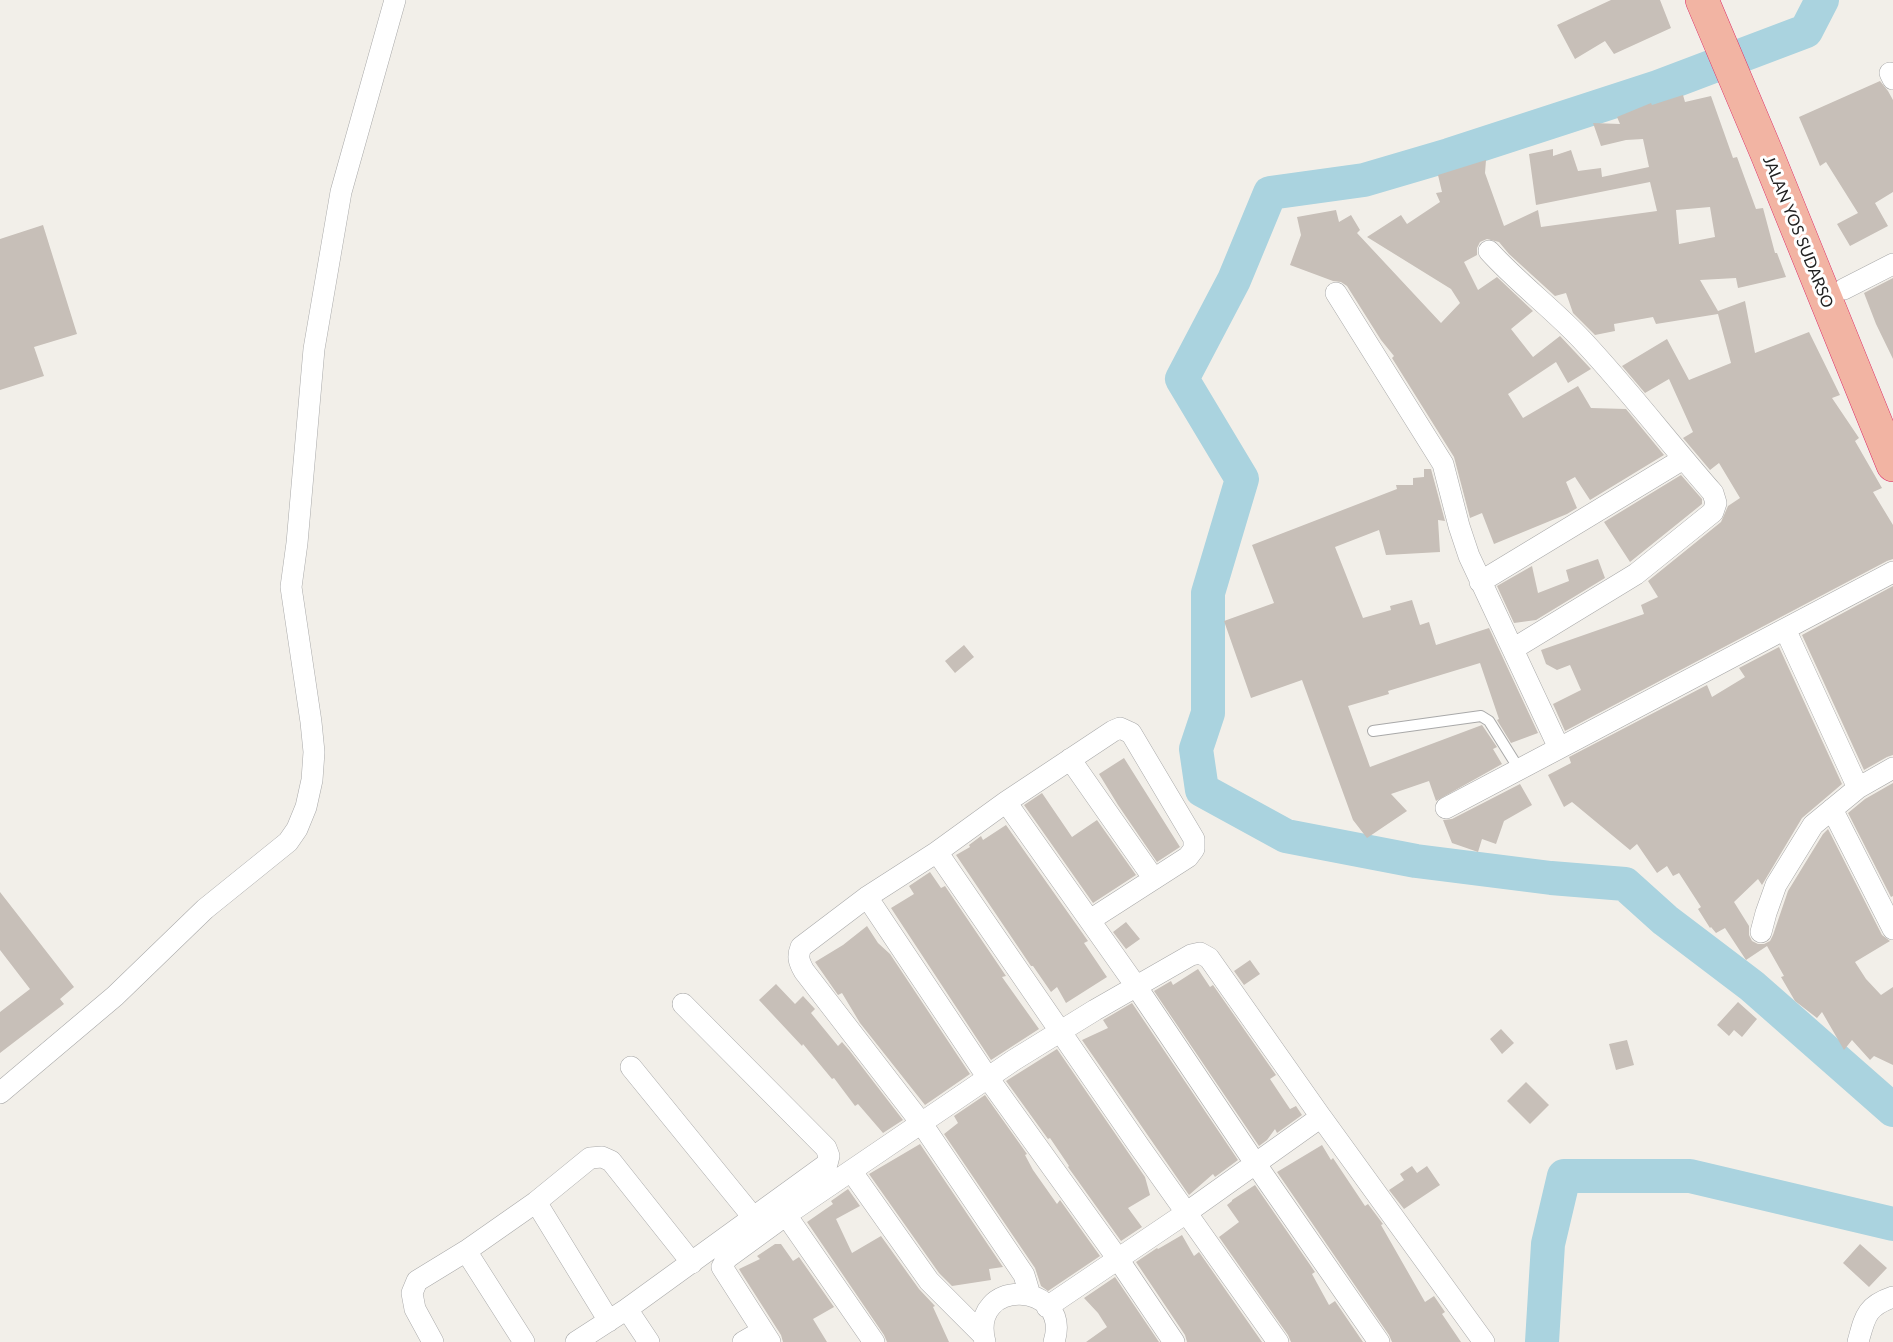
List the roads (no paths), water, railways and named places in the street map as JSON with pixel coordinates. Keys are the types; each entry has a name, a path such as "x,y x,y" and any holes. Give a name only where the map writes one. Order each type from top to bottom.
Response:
{"highway":[{"name":"JALAN YOS SUDARSO","path":"1702,0 1844,289 1893,407"},
{"name":"JALAN YOS SUDARSO","path":"1725,0 1777,150 1893,465"}],"street":[{"path":"0,1093 115,996 205,909 288,843 306,807 312,780 314,752 291,586 297,543 314,349 341,192 395,0"},
{"path":"1489,251 1584,342 1713,493 1716,503 1713,512 1636,574 1513,649"},
{"path":"1844,289 1893,264"},
{"path":"1336,293 1443,464 1459,526 1480,582 1559,748"},
{"path":"1480,582 1683,459"},
{"path":"1446,808 1893,572"},
{"path":"1785,629 1858,788"},
{"path":"1059,1340 1053,1315 1039,1301 1024,1275 922,1124 804,971 799,962 798,953 801,947 867,897 937,852 1070,759 1120,728 1131,733 1194,839 1194,849 1188,857 1090,920"},
{"path":"1070,759 1154,879"},
{"path":"1761,932 1776,885 1813,825 1858,788 1893,768"},
{"path":"1006,802 1136,986 1379,1342"},
{"path":"1832,809 1893,929"},
{"path":"937,852 1186,1213 1278,1342"},
{"path":"867,897 988,1078 1118,1259 1174,1342"},
{"path":"743,1342 766,1336 722,1267 732,1253 1060,1030 1191,955 1200,953 1209,958 1484,1342"},
{"path":"576,1342 697,1259 827,1164 829,1156 826,1148 683,1004"},
{"path":"631,1066 753,1216"},
{"path":"1039,1301 1118,1259 1321,1116"},
{"path":"428,1340 415,1309 412,1293 417,1281 466,1251 536,1202 590,1158 602,1156 611,1161 697,1259 739,1316"},
{"path":"852,1172 929,1281 984,1338"},
{"path":"536,1202 618,1315 649,1342"},
{"path":"786,1215 874,1342"},
{"path":"466,1251 524,1342"},
{"path":"984,1338 983,1324 986,1314 1000,1299 1020,1293 1039,1301"},
{"path":"1858,1342 1870,1309 1893,1297"}],"lane":[{"path":"1373,731 1481,716 1489,721 1519,769"}],"waterway":[{"path":"1822,0 1806,31 1658,87 1364,180 1270,193 1234,280 1182,379 1242,479 1208,593 1208,713 1196,749 1202,790 1286,836 1416,861 1551,878 1625,884 1665,920 1752,986 1893,1110"},
{"path":"1542,1342 1548,1244 1564,1176 1690,1176 1893,1224"}]}
